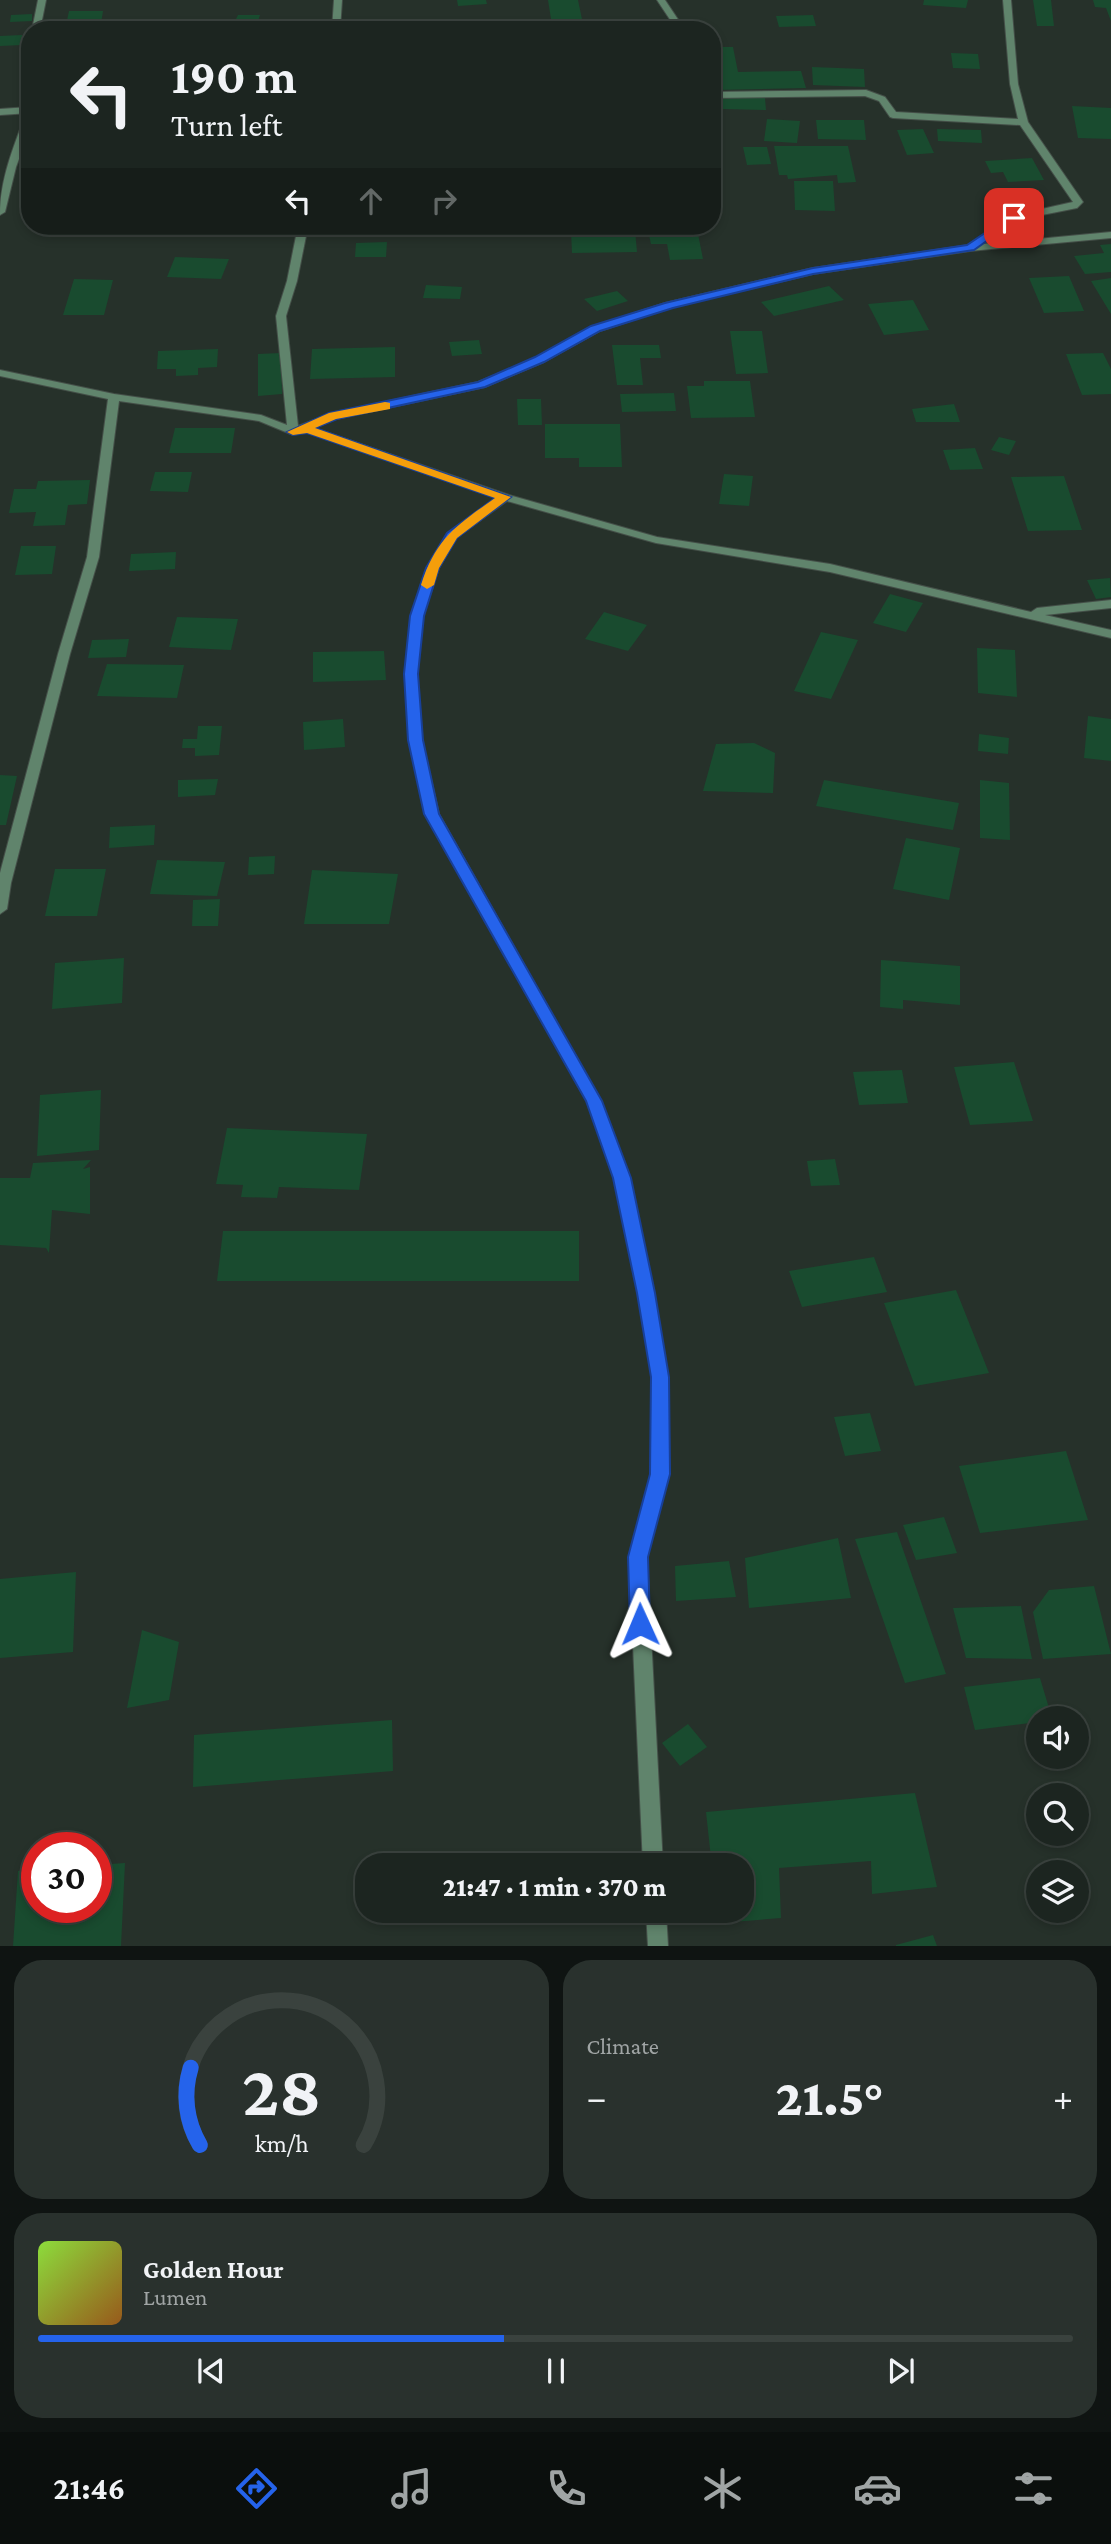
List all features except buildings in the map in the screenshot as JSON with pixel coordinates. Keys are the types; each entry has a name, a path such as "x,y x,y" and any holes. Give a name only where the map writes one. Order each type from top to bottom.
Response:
{"street":[{"path":"38,21 41,0"},
{"path":"337,21 338,0"},
{"path":"661,0 675,21"},
{"path":"970,248 1014,218 1074,206 1078,202 1023,122 1014,84 1007,0"},
{"path":"721,95 866,93 882,99 893,115 1023,122"},
{"path":"0,112 21,111"},
{"path":"0,212 21,140"},
{"path":"293,432 281,316 292,281 301,235"},
{"path":"293,432 333,416 481,385 540,360 596,329 669,305 813,271 970,248 1111,235"},
{"path":"0,373 114,397 261,418 293,432 307,429 505,497 656,540 831,568 1111,634"},
{"path":"0,909 4,883 64,654 93,557 114,397"},
{"path":"505,497 452,536 433,568 417,616 411,674 416,740 432,814 594,1101 622,1178 660,1377 660,1474 638,1557 652,1853"},
{"path":"1025,614 1111,604"},
{"path":"657,1923 658,1945"}],"slow traffic":[{"path":"385,406 333,416 293,432 307,429 505,497 452,536 433,568 427,585"}],"route":[{"path":"640,1624 638,1557 660,1474 660,1377 622,1178 594,1101 432,814 416,740 411,674 417,616 433,568 452,536 505,497 307,429 293,432 333,416 481,385 540,360 596,329 669,305 813,271 970,248 1014,218"}]}
